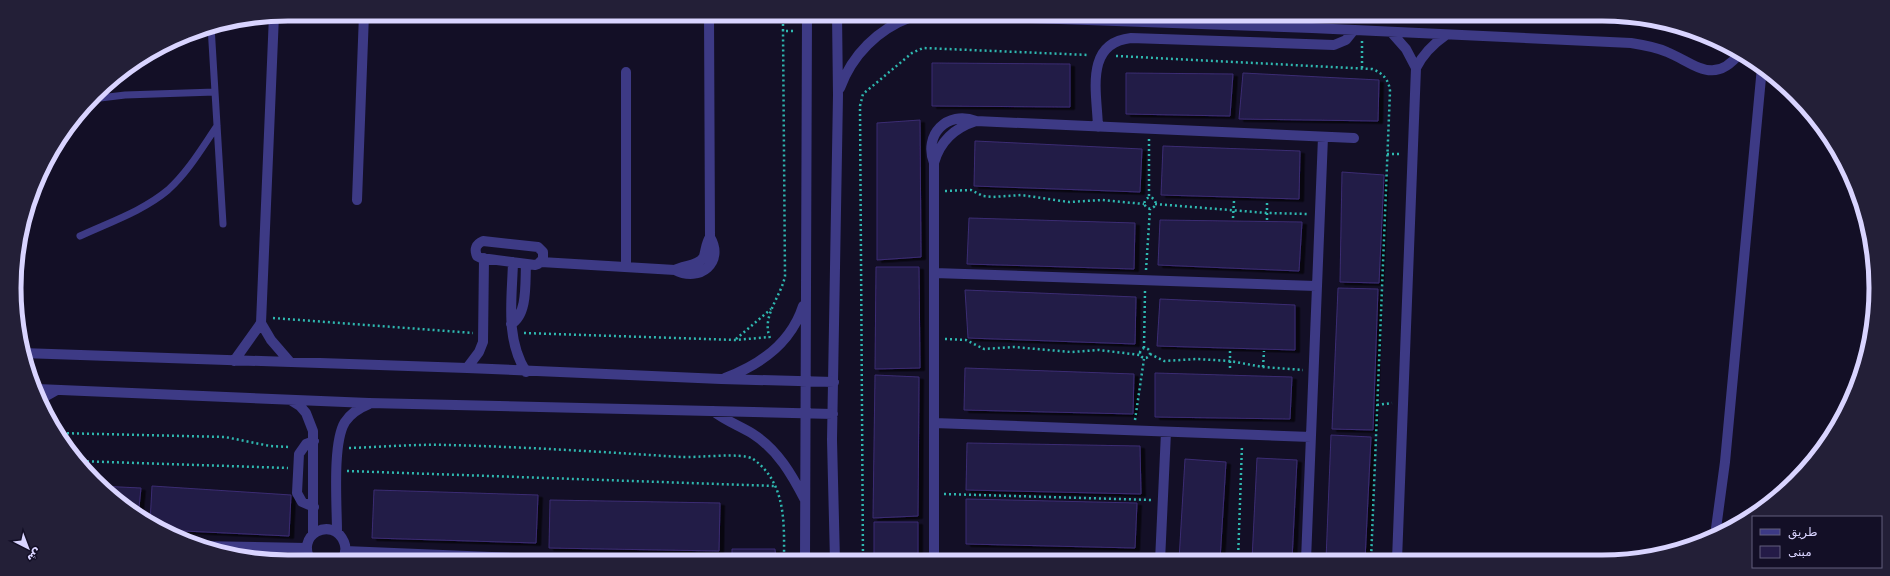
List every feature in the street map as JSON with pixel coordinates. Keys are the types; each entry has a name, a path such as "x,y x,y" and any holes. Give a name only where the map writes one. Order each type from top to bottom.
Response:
{"street":[{"path":"357,200 364,21"},
{"path":"541,262 544,255 538,247 483,241 477,245 477,256 535,265 541,262 675,270 682,266 695,264 702,259 710,237 709,21"},
{"path":"805,555 806,21"},
{"path":"835,555 833,414 838,95 837,21"},
{"path":"838,95 850,67 869,43 891,26 901,21"},
{"path":"1109,21 1358,30 1632,43 1666,51 1697,68 1706,70 1726,66 1736,57"},
{"path":"274,22 262,323 274,344 290,362"},
{"path":"1098,126 1096,73 1101,55 1116,41 1131,38 1334,45 1346,40 1358,30"},
{"path":"1391,32 1406,49 1416,68"},
{"path":"1397,555 1416,68 1420,60 1432,46 1446,35"},
{"path":"626,72 626,267"},
{"path":"1716,529 1726,454 1761,74"},
{"path":"934,555 934,163 938,151 946,139 960,128 976,121 1354,138"},
{"path":"1306,555 1323,137"},
{"path":"467,368 479,352 483,342 484,258"},
{"path":"513,262 511,324 514,345 526,372"},
{"path":"511,324 518,319 522,310 526,264"},
{"path":"934,273 1316,286"},
{"path":"721,380 751,366 778,348 786,339 798,319 806,297"},
{"path":"234,361 262,323"},
{"path":"29,353 467,368 526,372 721,380 834,382"},
{"path":"41,389 369,404 833,414"},
{"path":"45,397 56,390"},
{"path":"292,401 306,413 311,422 314,441 313,534"},
{"path":"343,555 345,544 337,532 337,470 340,432 351,414 369,404"},
{"path":"713,411 732,424 762,440 772,449 787,467 806,502"},
{"path":"934,423 1311,437"},
{"path":"1160,555 1166,432"},
{"path":"314,441 302,448 298,459 297,493 302,502 314,507"},
{"path":"308,555 306,548 308,540 313,534 320,530 329,529 337,532"},
{"path":"221,546 306,548"},
{"path":"345,551 433,555"}],"lane":[{"path":"211,32 223,224"},
{"path":"100,98 124,95 215,92"},
{"path":"80,236 139,209 159,196 181,176 217,126"}],"path":[{"path":"778,348 769,337 768,330 771,308 783,284 785,276 784,21"},
{"path":"1358,30 1362,68"},
{"path":"783,31 806,31"},
{"path":"864,555 860,106 864,94 912,52 923,48 1362,68 1372,69 1382,74 1388,82 1390,91 1371,555"},
{"path":"1149,129 1149,198"},
{"path":"934,191 971,190 982,196 993,197 1021,195 1069,202 1102,200 1144,204 1150,209 1155,204"},
{"path":"1149,198 1154,199 1155,204"},
{"path":"1144,204 1145,200 1149,198"},
{"path":"1233,218 1234,201"},
{"path":"1267,202 1267,220"},
{"path":"1155,204 1267,213 1319,214"},
{"path":"736,340 771,308"},
{"path":"934,339 966,340 984,349 1009,347 1071,352 1099,350 1140,355 1144,359"},
{"path":"1140,355 1141,350 1144,348 1148,350 1150,354 1164,361 1197,359 1230,361 1263,367 1313,371"},
{"path":"1230,351 1230,369"},
{"path":"1263,367 1264,351"},
{"path":"1144,359 1150,354"},
{"path":"1134,430 1144,359"},
{"path":"1377,404 1403,403"},
{"path":"64,433 225,437 270,446 302,448"},
{"path":"1238,555 1242,435"},
{"path":"338,449 447,444 697,458 743,455 751,458 761,466 776,486 784,514 784,555"},
{"path":"85,461 298,468"},
{"path":"337,470 776,486"},
{"path":"934,494 990,494 1164,500"}],"building":[{"path":"932,63 1070,64 1070,107 932,106"},
{"path":"1126,73 1233,74 1230,116 1126,114"},
{"path":"1243,73 1379,80 1378,121 1239,119"},
{"path":"920,120 921,257 877,260 877,123"},
{"path":"975,141 1142,149 1140,192 974,186"},
{"path":"1163,146 1300,151 1299,199 1161,195"},
{"path":"1342,172 1384,175 1379,283 1340,282"},
{"path":"969,218 1135,223 1134,269 967,264"},
{"path":"1160,220 1302,222 1299,271 1158,265"},
{"path":"876,267 919,267 920,368 875,369"},
{"path":"1338,288 1378,289 1373,430 1332,429"},
{"path":"965,290 1136,297 1135,344 968,338"},
{"path":"1160,299 1295,305 1295,350 1157,346"},
{"path":"965,368 1134,374 1133,414 964,410"},
{"path":"1155,373 1292,377 1290,419 1155,417"},
{"path":"875,375 919,377 918,516 873,518"},
{"path":"1331,435 1371,437 1365,555 1326,555"},
{"path":"967,443 1140,446 1141,494 966,490"},
{"path":"1257,458 1297,460 1292,555 1252,555"},
{"path":"1185,459 1226,462 1220,555 1179,555"},
{"path":"109,486 141,488 139,509"},
{"path":"152,486 291,495 289,536 177,531 150,517"},
{"path":"374,490 538,495 536,543 372,538"},
{"path":"966,499 1137,503 1135,548 966,544"},
{"path":"550,500 720,503 719,551 549,548"},
{"path":"874,522 918,522 918,555 874,555"},
{"path":"732,549 775,549 776,555 732,555"}]}
